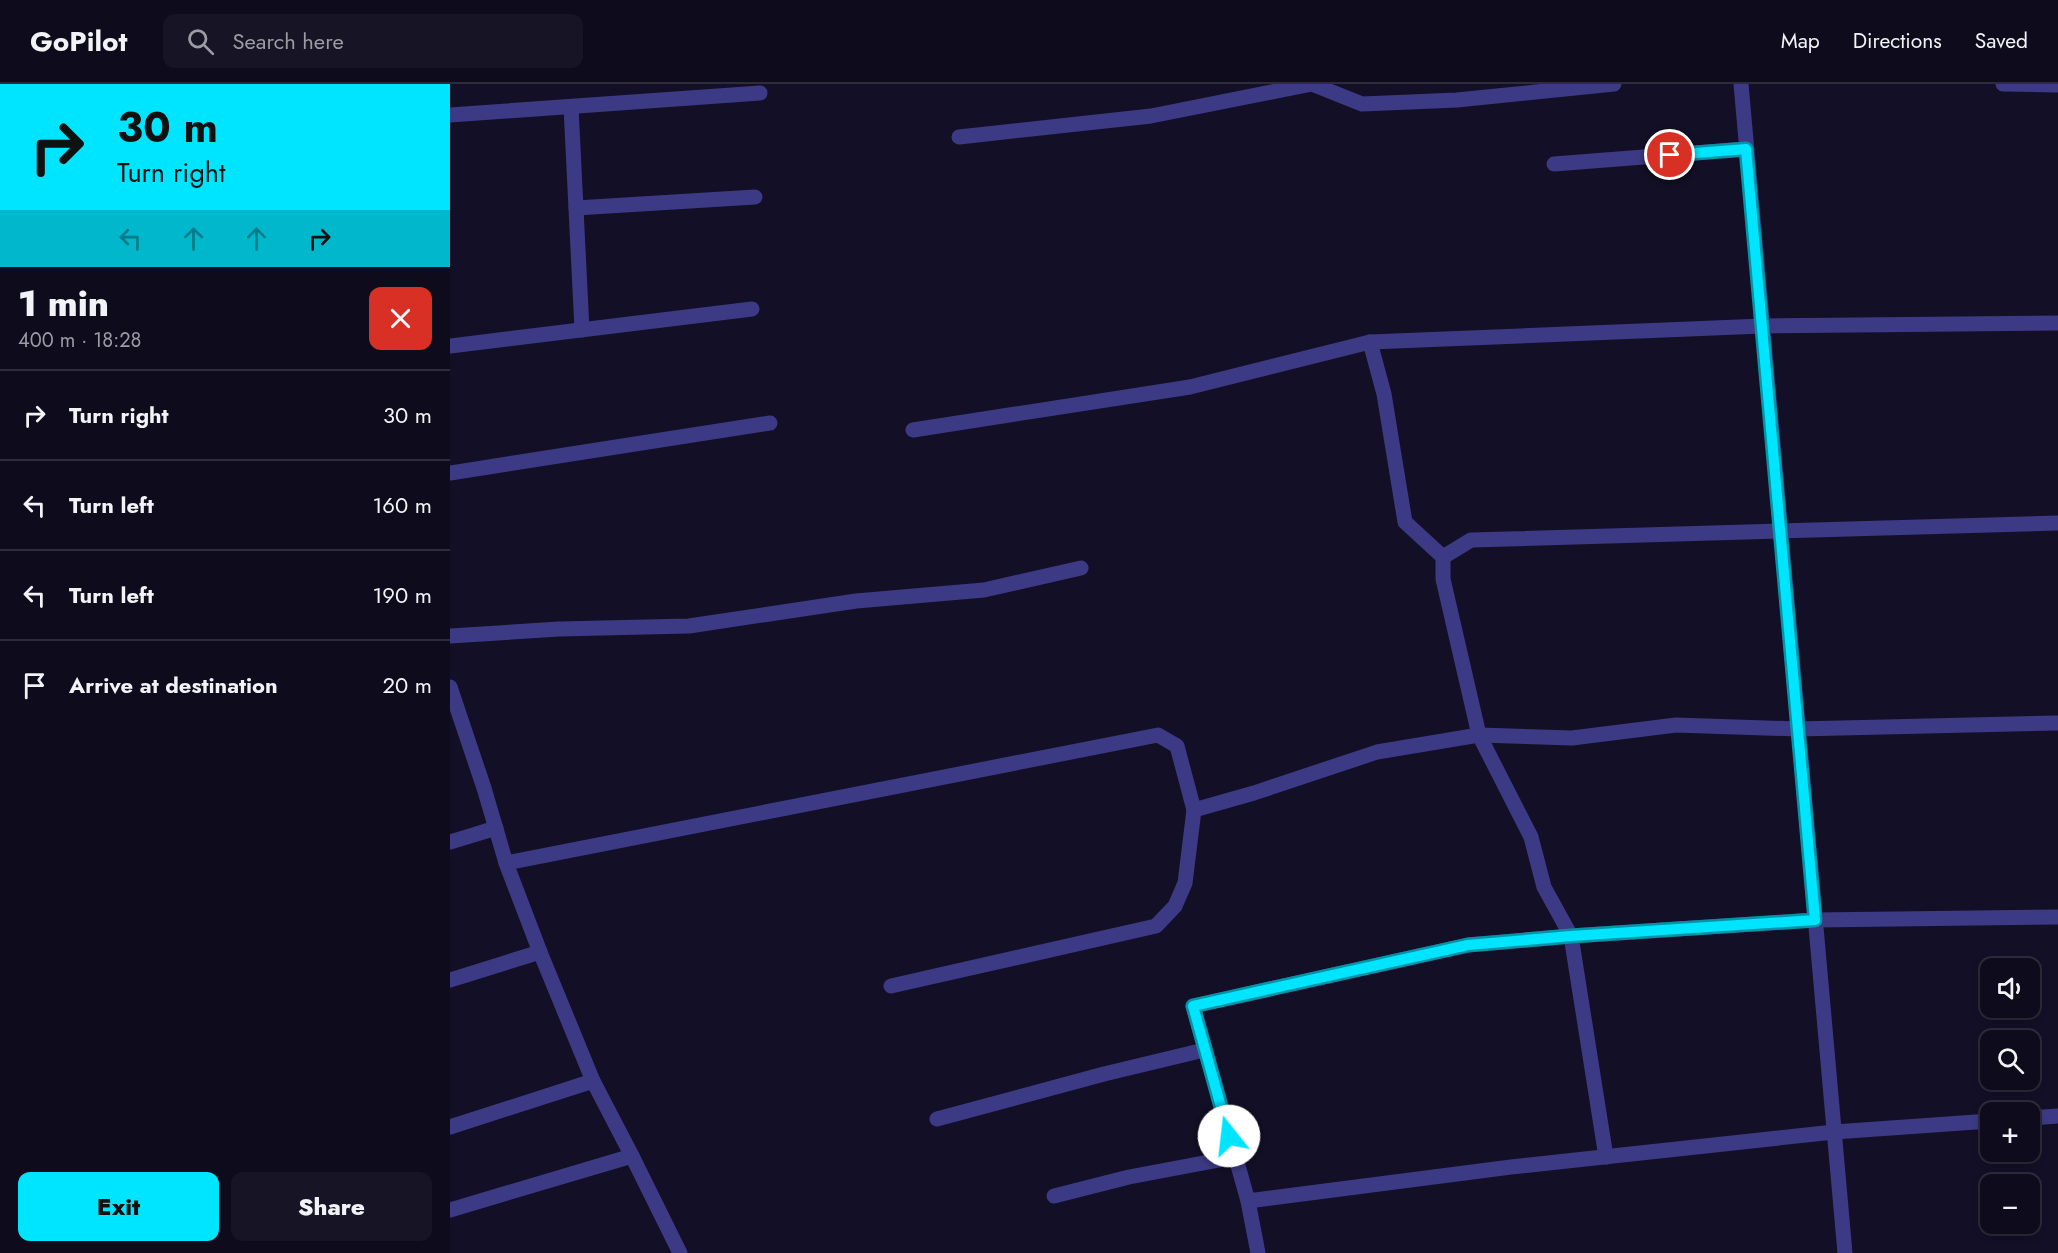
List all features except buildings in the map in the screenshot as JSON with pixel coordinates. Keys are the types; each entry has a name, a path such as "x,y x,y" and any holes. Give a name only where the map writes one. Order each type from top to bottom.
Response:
{"street":[{"path":"959,137 1151,116 1312,84 1362,105 1457,100 1614,84"},
{"path":"1741,84 1845,1253"},
{"path":"2003,84 2058,85"},
{"path":"450,115 760,93"},
{"path":"571,107 582,330"},
{"path":"1554,164 1746,149"},
{"path":"576,208 755,197"},
{"path":"450,346 752,309"},
{"path":"913,430 1190,387 1370,342 1762,326 2058,323"},
{"path":"1370,342 1384,394 1405,522 1443,557 1443,579 1479,735 1532,837 1545,887 1571,936 1606,1158"},
{"path":"450,473 770,423"},
{"path":"1443,557 1471,540 2058,524"},
{"path":"450,636 559,629 689,626 856,601 984,590 1081,568"},
{"path":"450,687 506,863 540,952 593,1081 680,1253"},
{"path":"1194,810 1254,793 1377,752 1479,735 1572,738 1676,725 1798,729 2058,723"},
{"path":"506,863 1158,735 1177,746 1194,810 1185,883 1175,906 1156,926 891,986"},
{"path":"450,842 496,828"},
{"path":"1258,1253 1248,1201 1193,1006 1468,945 1815,920 2058,917"},
{"path":"450,980 540,952"},
{"path":"937,1119 1204,1050"},
{"path":"450,1127 593,1081"},
{"path":"2040,1117 2058,1116"},
{"path":"1248,1201 1358,1186 1834,1132 1980,1122"},
{"path":"450,1210 632,1156"},
{"path":"1054,1196 1129,1177 1235,1157"}],"route":[{"path":"1229,1136 1193,1006 1468,945 1815,920 1746,149 1670,155"}]}
